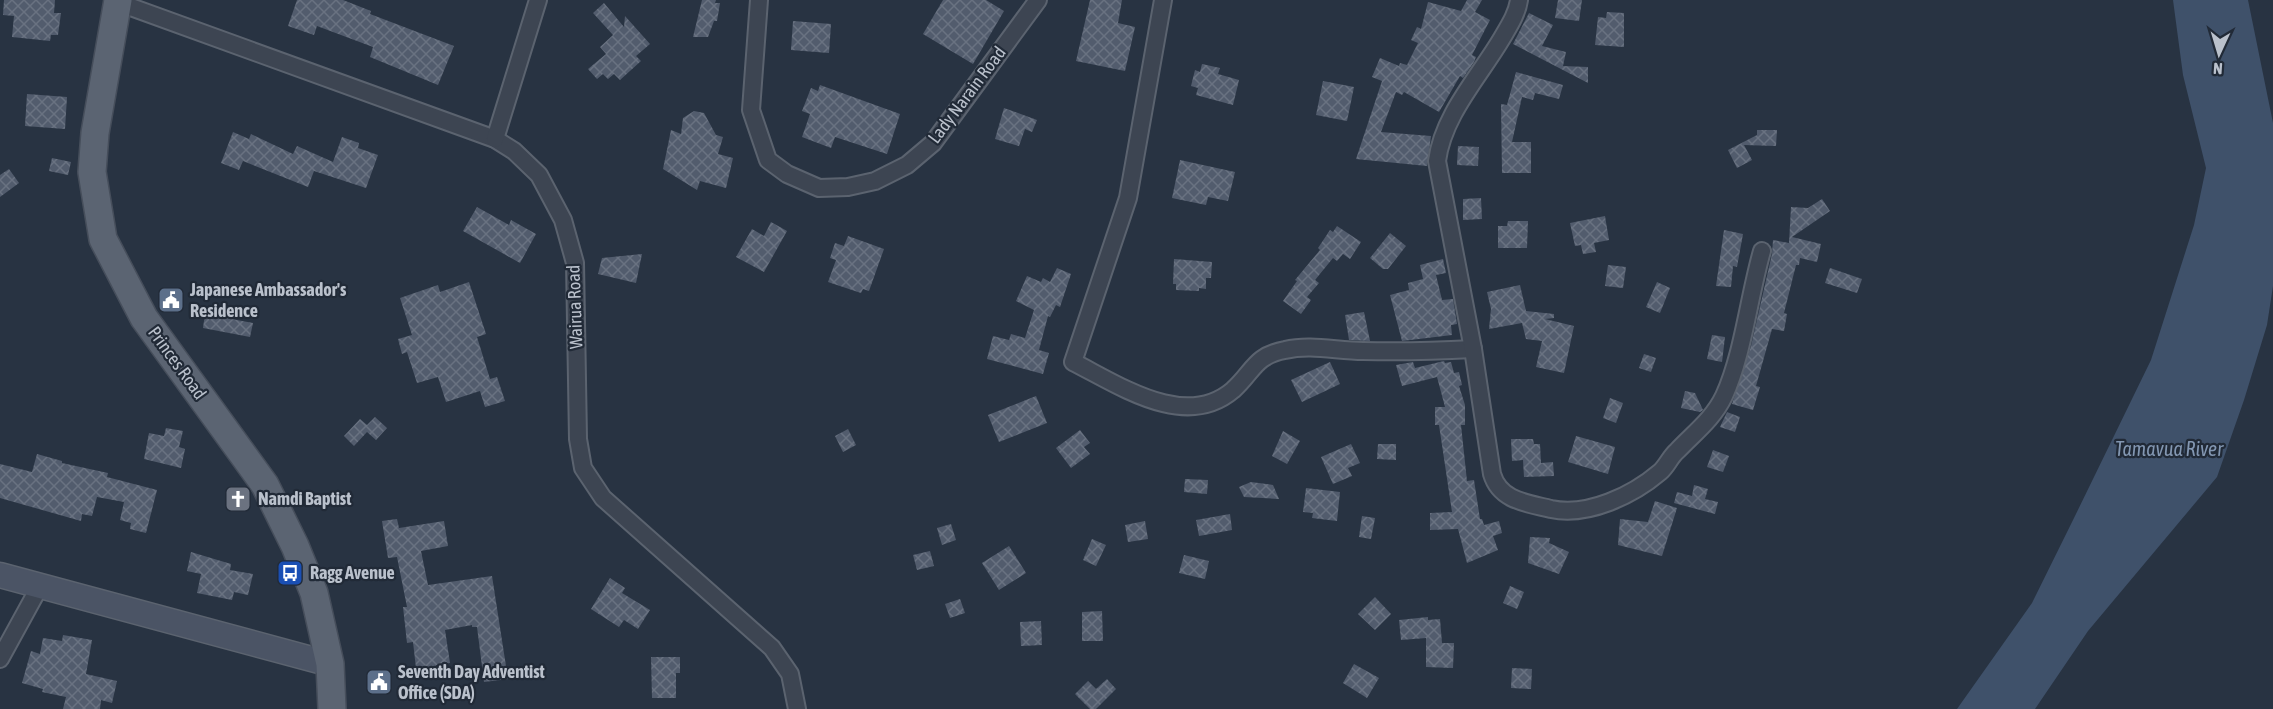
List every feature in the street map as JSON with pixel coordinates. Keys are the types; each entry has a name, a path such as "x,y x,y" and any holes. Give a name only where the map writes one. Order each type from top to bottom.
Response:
{"main road":[{"name":"Princes Road","path":"118,1 95,133 92,172 103,239 144,318 265,485 314,593 330,664 332,709"},
{"path":"0,575 330,664"}],"street":[{"path":"495,139 538,0"},
{"name":"Lady Narain Road","path":"759,0 752,77 752,110 755,122 768,160 787,174 819,188 848,187 875,181 907,165 933,143 1038,0"},
{"path":"1163,0 1128,198 1073,362 1150,399 1180,406 1202,407 1218,402 1235,388 1262,356 1284,350 1306,347 1380,352 1473,349"},
{"path":"1519,0 1512,20 1458,107 1439,149 1438,174 1473,349 1492,474 1495,484 1503,494 1519,502 1559,511 1589,507 1618,499 1662,470 1674,453 1707,422 1723,397 1735,366 1749,296 1762,251"},
{"name":"Wairua Road","path":"118,1 495,139 514,151 539,175 562,220 575,263 578,439 583,468 603,498 772,648 790,674 797,709"},
{"path":"0,659 40,586"}],"water":[{"name":"Tamavua River","path":"2173,0 2248,0 2273,123 2273,286 2267,325 2217,477 2088,631 2035,709 1957,709 2032,603 2074,518 2151,360 2194,225 2206,168 2183,75"}],"building":[{"path":"4,0 55,0 54,13 61,13 58,35 51,35 50,41 12,37 14,16 3,15"},
{"path":"297,0 343,0 371,11 370,14 454,46 438,85 370,57 373,47 317,26 314,35 288,26"},
{"path":"702,0 716,0 715,3 720,3 717,21 714,21 708,37 693,37"},
{"path":"943,0 986,0 1004,11 973,64 923,34"},
{"path":"1090,0 1122,0 1118,23 1135,27 1125,71 1076,61"},
{"path":"1467,0 1482,0 1475,12 1490,20 1472,55 1476,57 1474,62 1463,78 1460,76 1439,112 1404,92 1402,95 1396,92 1381,132 1431,136 1427,166 1356,159 1382,81 1372,77 1380,58 1399,66 1400,63 1407,65 1418,43 1411,40 1417,27 1421,29 1428,2 1461,11"},
{"path":"1558,0 1582,0 1579,21 1555,18"},
{"path":"604,3 624,27 625,16 650,44 636,56 641,61 620,80 614,74 608,79 603,74 597,79 588,69 606,54 600,47 613,35 593,13"},
{"path":"1607,12 1624,13 1624,47 1595,45 1598,17 1606,18"},
{"path":"1529,13 1553,25 1542,46 1566,52 1563,66 1588,67 1588,83 1513,44"},
{"path":"793,21 831,24 829,53 791,50"},
{"path":"1202,64 1220,68 1218,74 1239,80 1233,105 1196,95 1198,88 1191,86 1195,70 1200,72"},
{"path":"1516,72 1563,85 1559,99 1535,93 1533,100 1522,97 1512,142 1531,142 1531,173 1502,173 1501,104 1507,105"},
{"path":"1323,81 1354,87 1347,121 1316,115"},
{"path":"820,85 900,114 887,154 835,137 831,148 802,137 810,114 802,111 811,88 818,91"},
{"path":"27,94 67,97 65,129 25,126"},
{"path":"1004,108 1037,120 1032,132 1025,129 1019,146 995,139"},
{"path":"694,111 704,113 716,135 723,137 718,154 733,158 726,188 700,181 697,190 663,169 671,130 681,134 683,118"},
{"path":"1757,130 1777,130 1776,146 1744,145 1752,160 1737,168 1728,150 1757,135"},
{"path":"233,132 249,139 251,134 293,154 297,146 333,162 342,137 359,143 358,148 378,155 366,188 314,171 308,187 243,161 239,170 221,163"},
{"path":"1458,146 1479,147 1478,166 1457,165"},
{"path":"52,158 71,162 68,175 49,171"},
{"path":"1180,160 1235,172 1228,201 1208,197 1206,205 1172,198"},
{"path":"9,169 19,183 0,197 0,175"},
{"path":"1481,198 1482,219 1463,220 1463,199"},
{"path":"1822,199 1830,211 1792,237 1821,244 1817,262 1800,258 1799,265 1796,265 1784,313 1787,314 1784,331 1772,329 1756,386 1760,387 1753,410 1732,404 1751,346 1772,254 1773,240 1789,243 1791,207 1808,208"},
{"path":"477,207 509,225 511,220 536,234 520,263 463,231"},
{"path":"1605,216 1609,240 1594,243 1596,252 1583,254 1581,245 1575,246 1570,223"},
{"path":"1508,221 1528,221 1527,248 1498,248 1498,226 1507,226"},
{"path":"771,222 787,231 764,272 736,257 752,229 764,236"},
{"path":"1337,226 1361,242 1350,259 1343,254 1337,261 1333,258 1315,280 1319,283 1307,297 1311,300 1301,314 1283,301 1297,281 1295,280 1320,250 1318,248 1330,230 1333,232"},
{"path":"1724,230 1743,234 1737,267 1733,266 1731,287 1716,286"},
{"path":"1390,233 1406,246 1388,269 1383,269 1370,258"},
{"path":"848,236 884,249 869,291 863,289 861,293 828,282 836,260 830,258 835,243 844,246"},
{"path":"642,254 636,283 598,274 602,258"},
{"path":"1174,259 1212,262 1211,278 1206,278 1206,289 1176,290 1176,284 1173,284"},
{"path":"1443,259 1446,273 1436,275 1442,300 1453,299 1457,324 1451,325 1452,335 1402,341 1390,295 1409,290 1408,283 1423,279 1420,265"},
{"path":"1608,265 1626,267 1623,288 1605,286"},
{"path":"1057,268 1071,274 1060,307 1056,305 1050,317 1048,316 1039,350 1049,353 1043,374 987,359 993,336 1009,340 1011,334 1025,338 1034,310 1016,301 1027,276 1041,282 1043,278 1050,282"},
{"path":"1830,268 1862,279 1857,293 1825,283"},
{"path":"469,282 486,334 477,337 490,379 497,377 505,401 485,407 480,391 446,402 438,377 417,383 407,352 402,354 398,339 412,335 400,298 438,285 440,292"},
{"path":"1657,282 1670,288 1660,313 1646,307"},
{"path":"1520,285 1526,311 1554,314 1554,318 1545,319 1574,326 1564,373 1536,367 1542,341 1526,339 1522,323 1489,329 1491,309 1487,292"},
{"path":"1364,312 1370,341 1349,340 1345,315"},
{"path":"205,314 253,323 250,337 203,328"},
{"path":"1712,335 1725,337 1722,362 1707,359"},
{"path":"1644,354 1656,358 1651,372 1639,368"},
{"path":"1444,361 1445,363 1451,362 1454,373 1459,372 1462,385 1459,386 1465,405 1465,425 1461,425 1467,481 1474,480 1480,519 1484,525 1499,521 1502,533 1493,536 1498,550 1467,563 1458,529 1430,530 1430,513 1452,512 1439,425 1435,425 1435,407 1445,407 1437,377 1402,386 1396,365 1413,362 1415,368"},
{"path":"1330,362 1340,384 1302,402 1291,380"},
{"path":"1685,391 1695,393 1703,410 1700,412 1681,408"},
{"path":"1036,396 1047,423 999,442 988,415"},
{"path":"1610,398 1623,403 1616,423 1603,418"},
{"path":"1727,412 1740,417 1735,432 1720,427"},
{"path":"375,417 387,428 376,440 367,432 354,446 344,436 360,419 367,425"},
{"path":"166,428 183,431 179,447 185,449 181,468 144,459 149,433 164,436"},
{"path":"848,429 856,445 843,452 835,436"},
{"path":"1080,430 1090,443 1084,447 1090,454 1071,468 1056,448"},
{"path":"1283,431 1300,441 1287,464 1272,456"},
{"path":"1576,436 1615,447 1608,474 1568,462"},
{"path":"1511,439 1533,439 1534,444 1540,444 1541,463 1553,462 1554,476 1524,477 1523,460 1512,461"},
{"path":"1351,444 1360,463 1348,468 1352,476 1333,484 1321,457"},
{"path":"1378,444 1396,444 1396,460 1377,459"},
{"path":"1713,450 1729,456 1723,472 1707,467"},
{"path":"37,454 62,461 62,463 108,473 107,477 157,490 146,533 130,529 131,523 120,520 124,502 97,497 92,516 82,514 81,521 0,498 0,464 32,472"},
{"path":"1185,479 1208,480 1207,494 1184,492"},
{"path":"1251,482 1273,485 1279,499 1244,497 1239,487"},
{"path":"1694,485 1708,489 1705,499 1718,502 1715,514 1674,503 1677,492 1692,496"},
{"path":"1306,488 1340,492 1337,521 1312,518 1313,513 1303,512"},
{"path":"1655,501 1677,508 1662,556 1618,545 1620,519 1648,522"},
{"path":"1230,514 1232,530 1199,536 1196,520"},
{"path":"1362,516 1375,518 1371,539 1359,537"},
{"path":"397,519 399,528 444,521 448,546 421,551 428,585 492,576 508,679 484,682 477,627 472,627 472,625 445,630 450,663 436,665 437,675 417,677 413,642 407,643 403,607 407,607 397,557 388,558 382,521"},
{"path":"1145,521 1148,539 1128,542 1125,525"},
{"path":"951,524 956,540 942,545 937,528"},
{"path":"1530,537 1550,538 1549,543 1569,552 1559,574 1528,563"},
{"path":"1092,539 1106,545 1096,566 1083,560"},
{"path":"1009,546 1026,573 999,590 982,563"},
{"path":"930,551 934,566 917,570 913,555"},
{"path":"191,552 231,564 230,570 253,574 248,595 234,592 232,600 197,593 201,574 187,571"},
{"path":"1184,555 1209,561 1205,579 1179,573"},
{"path":"610,578 625,588 622,593 650,610 638,629 624,620 619,627 591,609"},
{"path":"1510,586 1524,592 1517,609 1503,603"},
{"path":"1375,597 1391,614 1375,630 1358,614"},
{"path":"960,599 965,613 950,618 945,604"},
{"path":"1102,611 1103,641 1082,641 1082,612"},
{"path":"1428,617 1428,620 1440,619 1442,643 1454,643 1453,668 1426,667 1426,638 1401,640 1399,620"},
{"path":"1041,621 1042,645 1021,646 1020,622"},
{"path":"63,635 92,640 86,674 117,681 112,703 101,700 100,709 63,709 66,697 42,692 43,689 22,683 31,651 40,654 43,638 62,641"},
{"path":"651,657 680,657 680,673 676,673 676,698 652,698"},
{"path":"1354,664 1379,678 1367,698 1343,683"},
{"path":"1512,668 1532,669 1531,689 1511,688"},
{"path":"1107,679 1116,689 1096,709 1090,709 1075,694 1088,681 1096,689"}],"place":[{"name":"Japanese Ambassador's Residence","path":"171,300"},
{"name":"Namdi Baptist","path":"238,499"},
{"name":"Ragg Avenue","path":"290,573"},
{"name":"Seventh Day Adventist Office (SDA)","path":"379,682"}]}
